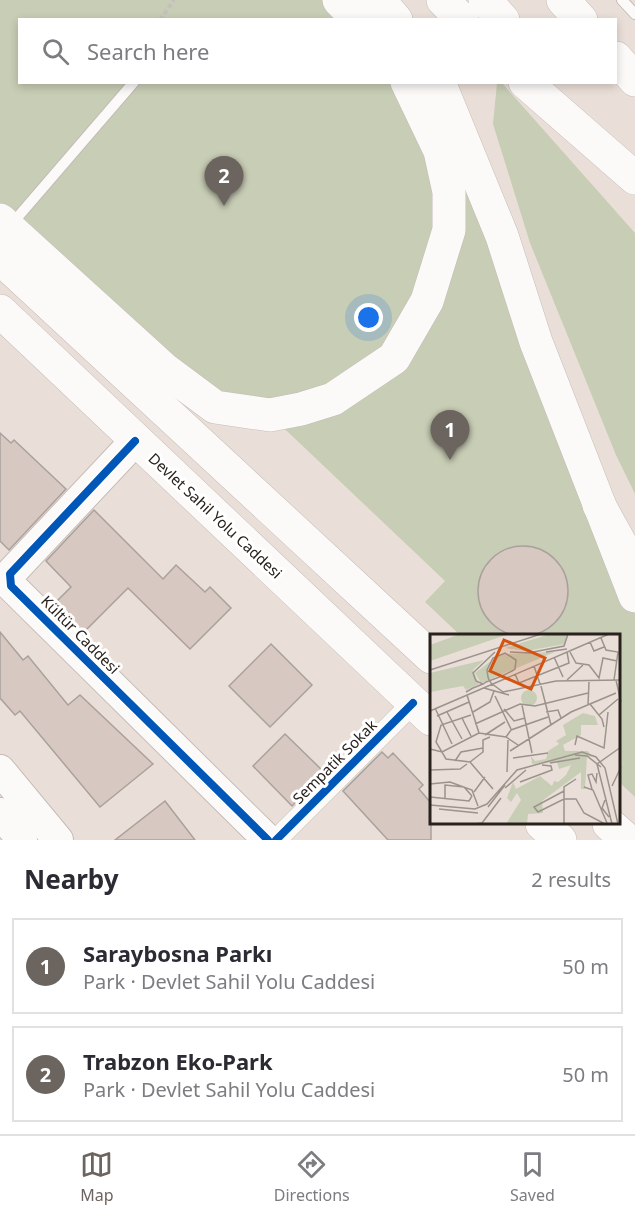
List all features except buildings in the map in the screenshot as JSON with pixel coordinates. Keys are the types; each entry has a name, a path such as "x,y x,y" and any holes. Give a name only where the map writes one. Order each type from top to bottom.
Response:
{"main road":[{"path":"339,0 357,18"},
{"path":"379,0 394,18"},
{"path":"443,0 460,18"},
{"path":"485,0 501,18"},
{"path":"564,0 579,18"},
{"path":"617,60 635,80"},
{"path":"3,235 164,369 215,407 270,415 333,399 394,358 428,301 449,230 448,192 440,151 407,84"},
{"path":"440,84 502,236 536,342 635,596"},
{"path":"527,84 635,178"},
{"path":"561,84 635,167"},
{"path":"3,235 430,656"},
{"name":"Devlet Sahil Yolu Caddesi","path":"8,320 422,711"},
{"path":"599,505 635,570"},
{"path":"543,825 560,840"},
{"path":"610,825 627,840"}],"street":[{"name":"Kültür Caddesi","path":"135,441 10,574 11,586 268,840"},
{"name":"Sempatik Sokak","path":"276,840 422,711"},
{"path":"0,770 58,840"},
{"path":"0,813 22,840"}],"lane":[{"path":"622,0 635,14"},
{"path":"3,235 132,84"}],"path":[{"path":"161,18 174,0"}],"green space":[{"path":"0,0 339,0 358,18 18,18 18,84 408,84 461,178 635,596 635,797 620,783 620,634 459,634 425,602 445,581 270,415 215,407 0,220"},
{"path":"497,84 503,84 635,233 635,494 616,455 530,243 493,124"}],"cycle path":[{"path":"135,441 10,574 11,586 268,840"},
{"path":"276,840 413,703"}],"place":[{"name":"Trabzon Eko-Park","path":"224,206"},
{"name":"Saraybosna Parkı","path":"450,460"}]}
